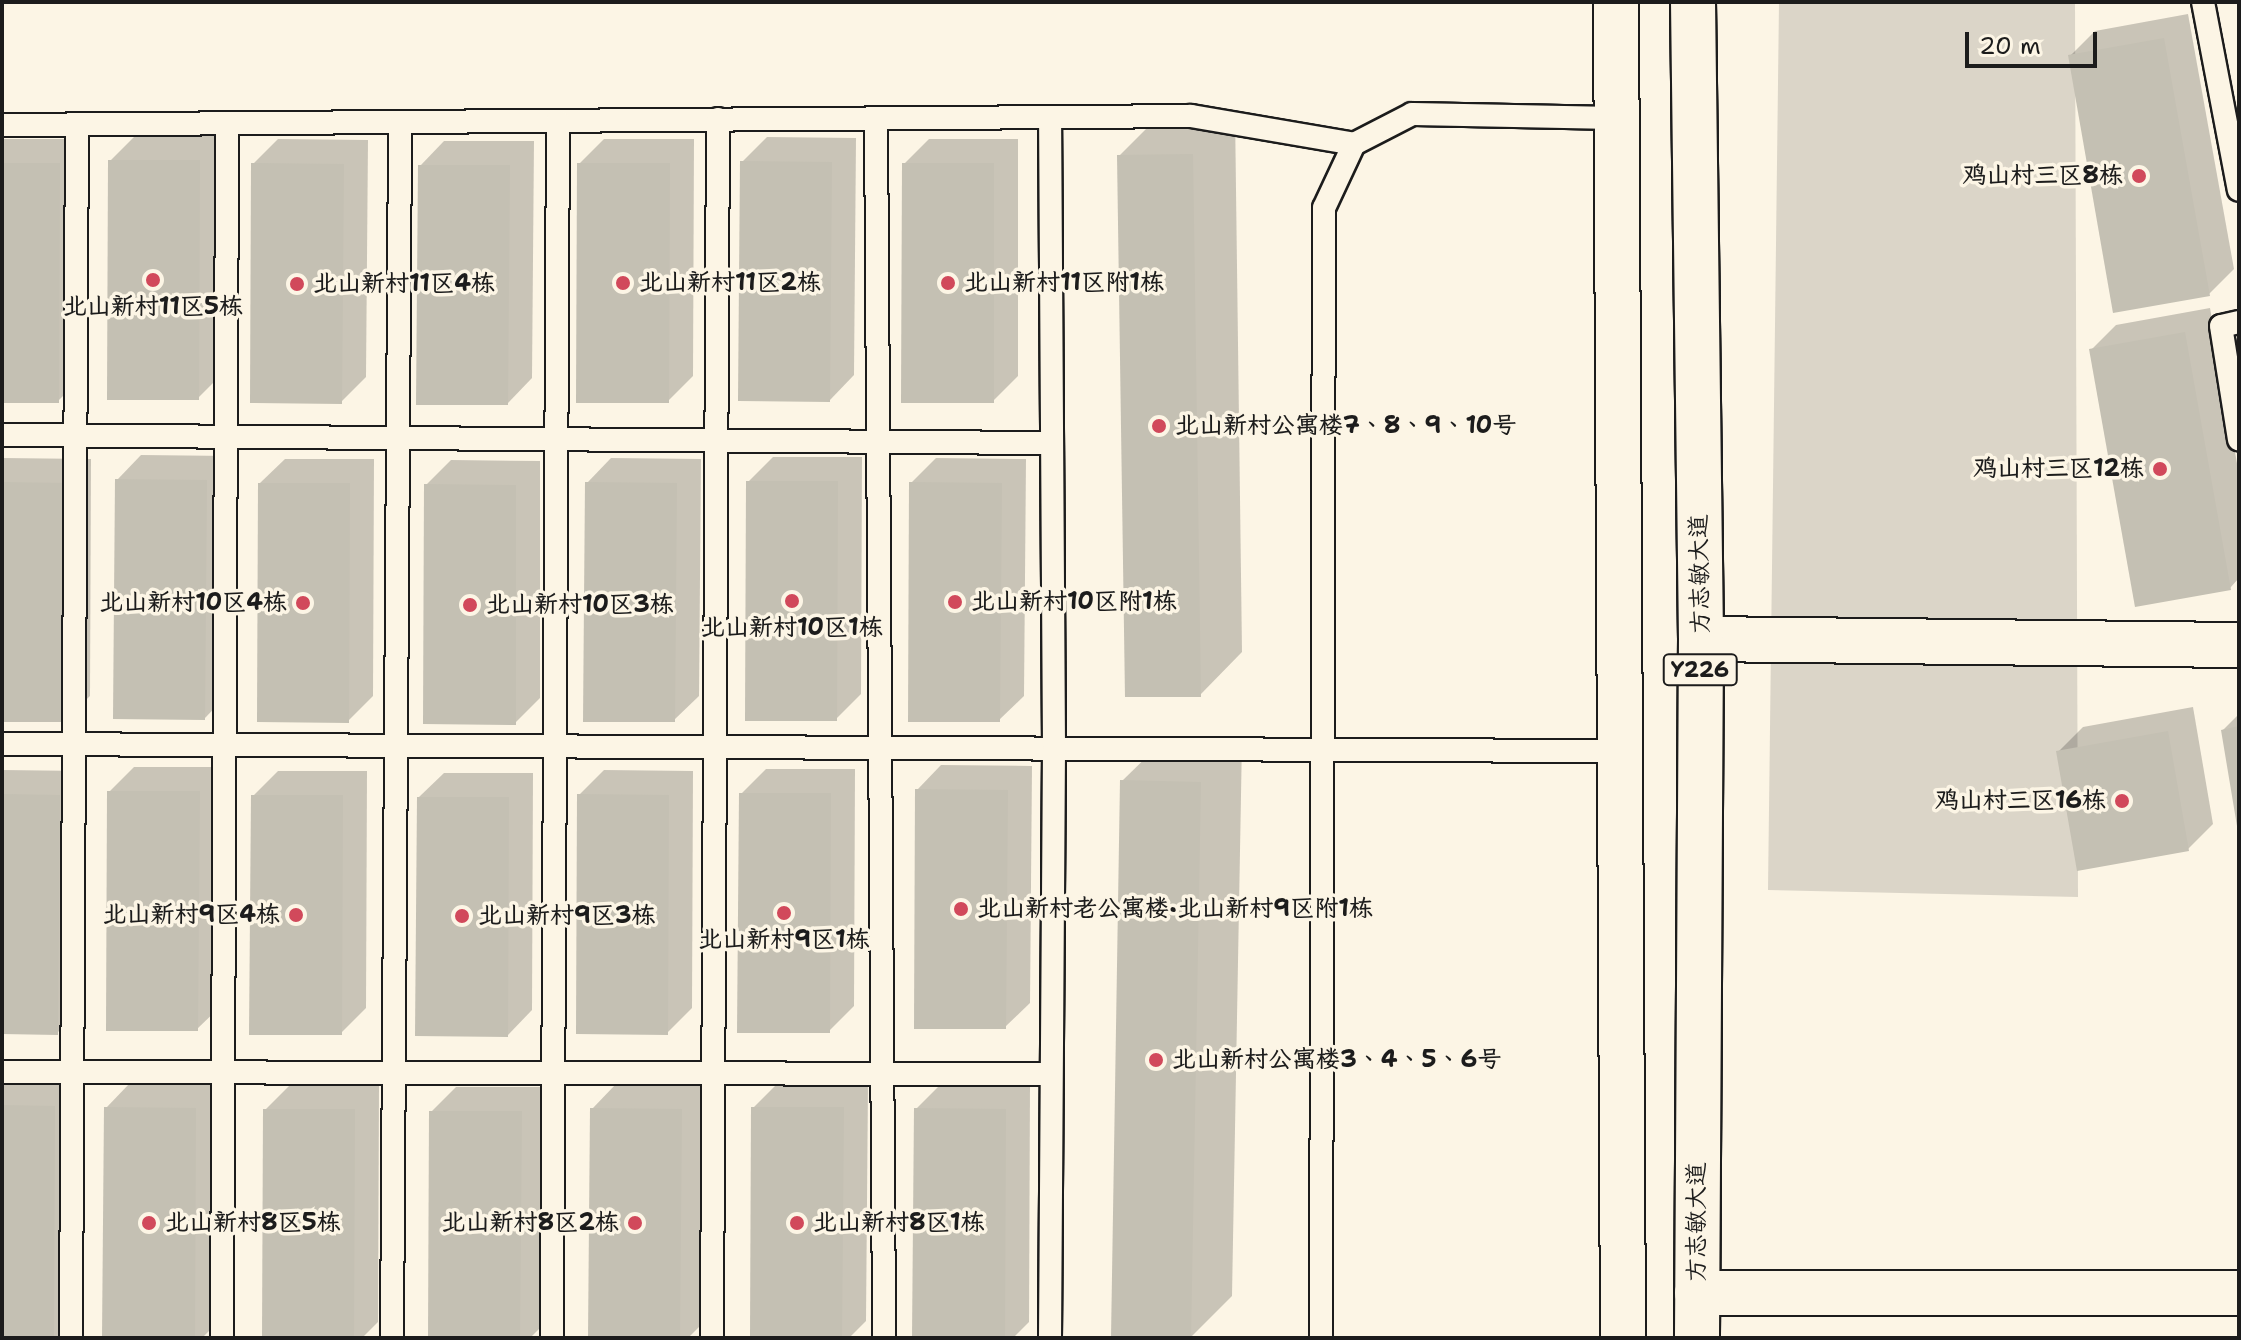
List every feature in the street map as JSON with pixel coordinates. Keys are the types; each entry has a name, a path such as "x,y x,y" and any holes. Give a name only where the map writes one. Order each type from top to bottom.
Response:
{"main road":[{"path":"1616,2 1623,1338"},
{"name":"方志敏大道","path":"1693,2 1701,639 1697,1338"},
{"path":"1701,639 2239,645"},
{"path":"1697,1293 2239,1293"}],"lane":[{"path":"2203,2 2239,190"},
{"path":"2,125 1191,116 1354,144 1412,114 1616,118"},
{"path":"1050,117 1054,745 1050,1338"},
{"path":"876,118 884,1338"},
{"path":"712,1338 718,119"},
{"path":"552,1338 558,121"},
{"path":"392,1338 400,122"},
{"path":"222,1338 227,123"},
{"path":"71,1338 77,125"},
{"path":"1321,1338 1324,208 1354,144"},
{"path":"2239,322 2221,326 2239,440"},
{"path":"2,435 1052,443"},
{"path":"2,744 881,744 1621,751"},
{"path":"2,1072 1051,1074"}],"shaded area":[{"path":"1779,2 2075,2 2078,897 1768,890"}],"building":[{"name":"鸡山村三区8栋","path":"2164,38 2210,296 2113,313 2068,55"},
{"name":"北山新村公寓楼7、8、9、10号","path":"1193,154 1201,697 1125,697 1117,155"},
{"name":"北山新村11区5栋","path":"108,160 200,160 199,400 107,400"},
{"path":"740,161 832,162 830,402 738,401"},
{"path":"2,163 60,163 59,403 2,403"},
{"name":"北山新村11区4栋","path":"251,163 344,164 342,404 250,403"},
{"name":"北山新村11区2栋","path":"577,163 670,163 669,403 576,403"},
{"name":"北山新村11区附1栋","path":"902,163 994,163 994,403 901,403"},
{"path":"418,165 510,165 508,405 416,405"},
{"name":"鸡山村三区12栋","path":"2185,332 2231,590 2135,607 2089,349"},
{"path":"115,479 207,480 205,720 113,719"},
{"name":"北山新村10区1栋","path":"746,481 838,481 837,721 745,721"},
{"path":"2,482 67,483 66,722 2,722"},
{"path":"585,482 677,483 675,722 583,722"},
{"name":"北山新村10区附1栋","path":"909,482 1002,483 1000,722 908,722"},
{"name":"北山新村10区4栋","path":"258,483 350,483 349,723 257,722"},
{"name":"北山新村10区3栋","path":"424,484 516,485 516,725 423,724"},
{"path":"2239,726 2239,826 2237,826 2221,730"},
{"name":"鸡山村三区16栋","path":"2168,731 2189,851 2077,871 2056,751"},
{"name":"北山新村公寓楼3、4、5、6号","path":"1120,780 1201,782 1191,1338 1111,1338"},
{"name":"北山新村老公寓楼·北山新村9区附1栋","path":"915,789 1008,790 1006,1029 914,1029"},
{"path":"107,791 200,791 198,1031 106,1031"},
{"name":"北山新村9区1栋","path":"739,793 831,793 830,1033 737,1033"},
{"path":"2,794 60,795 58,1035 2,1034"},
{"path":"577,794 669,795 668,1035 576,1034"},
{"name":"北山新村9区4栋","path":"251,795 343,795 342,1035 249,1035"},
{"name":"北山新村9区3栋","path":"417,797 509,797 508,1037 415,1036"},
{"path":"2,1105 55,1106 54,1338 2,1338"},
{"name":"北山新村8区5栋","path":"104,1107 196,1108 195,1338 102,1338"},
{"name":"北山新村8区1栋","path":"751,1107 844,1107 842,1338 750,1338"},
{"name":"北山新村8区2栋","path":"590,1108 682,1109 680,1338 588,1338"},
{"path":"914,1108 1006,1109 1005,1338 912,1338"},
{"path":"263,1109 355,1109 354,1338 262,1338"},
{"path":"429,1111 522,1111 520,1338 428,1338"}],"place":[{"name":"鸡山村三区8栋","path":"2139,176"},
{"name":"北山新村11区5栋","path":"153,280"},
{"name":"北山新村11区2栋","path":"623,283"},
{"name":"北山新村11区附1栋","path":"948,283"},
{"name":"北山新村11区4栋","path":"297,284"},
{"name":"北山新村公寓楼7、8、9、10号","path":"1159,426"},
{"name":"鸡山村三区12栋","path":"2160,469"},
{"name":"北山新村10区1栋","path":"792,601"},
{"name":"北山新村10区附1栋","path":"955,602"},
{"name":"北山新村10区4栋","path":"303,603"},
{"name":"北山新村10区3栋","path":"470,605"},
{"name":"鸡山村三区16栋","path":"2122,801"},
{"name":"北山新村老公寓楼·北山新村9区附1栋","path":"961,909"},
{"name":"北山新村9区1栋","path":"784,913"},
{"name":"北山新村9区4栋","path":"296,915"},
{"name":"北山新村9区3栋","path":"462,916"},
{"name":"北山新村公寓楼3、4、5、6号","path":"1156,1060"},
{"name":"北山新村8区5栋","path":"149,1223"},
{"name":"北山新村8区2栋","path":"635,1223"},
{"name":"北山新村8区1栋","path":"797,1223"}]}
